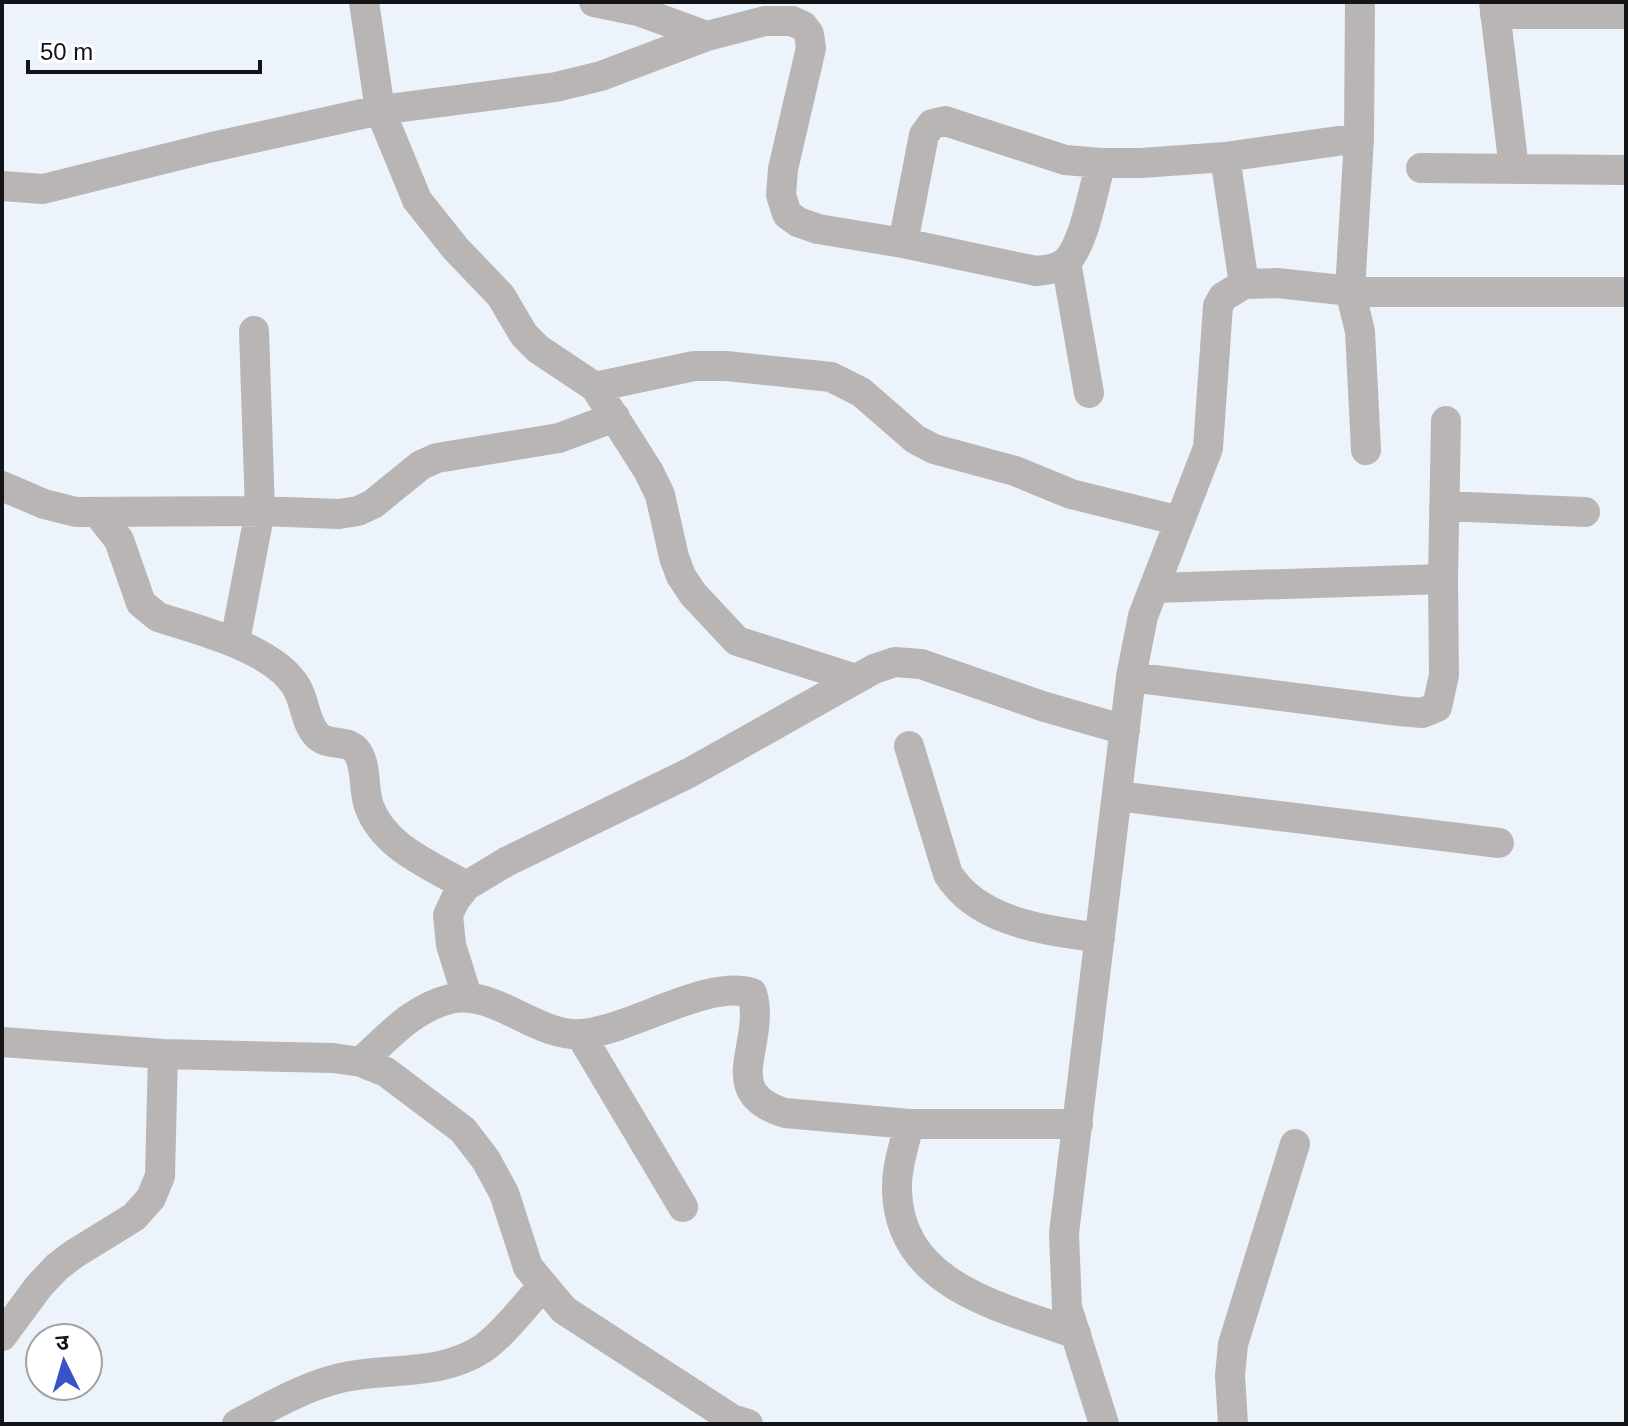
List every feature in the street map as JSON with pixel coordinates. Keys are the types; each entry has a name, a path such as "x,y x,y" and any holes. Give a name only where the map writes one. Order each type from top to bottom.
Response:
{"street":[{"path":"364,2 380,110 417,200 432,222 501,296 524,335 538,349 595,387 649,472 660,495 674,557 681,576 693,594 737,641 856,679"},
{"path":"594,2 638,11 707,36"},
{"path":"1360,2 1359,138 1363,291 1360,331 1366,450"},
{"path":"1514,169 1495,8 1626,14"},
{"path":"2,186 43,189 380,110 556,87 627,68 707,36 765,21 792,21 803,26 809,34 811,48 783,169 781,195 787,214 798,222 818,229 1036,271 1053,269 1066,262 1078,242 1101,163"},
{"path":"903,243 924,135 932,124 945,121 1065,160 1101,163 1225,157 1359,138"},
{"path":"1225,157 1244,284"},
{"path":"1421,168 1626,170"},
{"path":"1066,262 1089,393"},
{"path":"1104,1424 1067,1307 1064,1233 1131,677 1143,616 1208,448 1218,306 1223,297 1244,284 1277,283 1363,291 1626,292"},
{"path":"235,641 260,511 254,331"},
{"path":"595,387 694,366 739,367 831,377 861,392 915,439 934,449 1015,471 1071,494 1180,521"},
{"path":"2,486 60,509 76,512 339,514 358,511 373,504 421,465 437,458 559,438 615,417"},
{"path":"1131,677 1422,713 1437,707 1444,675 1446,421"},
{"path":"1444,506 1585,512"},
{"path":"97,512 119,540 136,591 148,612 235,641 292,680 317,736 327,742 349,744 357,750 369,805 385,835 404,850 466,886"},
{"path":"1154,588 1443,579"},
{"path":"467,996 451,945 448,915 466,886 506,862 689,773 874,669 895,662 921,664 1042,706 1125,730"},
{"path":"909,746 948,874 956,886 990,912 1012,920 1100,938"},
{"path":"1117,796 1499,843"},
{"path":"361,1062 402,1024 424,1009 467,996 556,1032 580,1034 608,1030 714,992 738,988 752,993 757,1010 746,1072 752,1094 765,1107 785,1113 909,1124 1078,1124"},
{"path":"580,1034 683,1207"},
{"path":"2,1042 163,1054 333,1058 361,1062 386,1072 463,1130 486,1160 504,1193 528,1267 564,1310 732,1419 748,1424"},
{"path":"2,1336 57,1267 134,1217 151,1198 160,1176 163,1054"},
{"path":"909,1124 900,1158 897,1191 902,1221 914,1248 937,1274 955,1288 1076,1334"},
{"path":"1233,1424 1230,1376 1233,1344 1295,1144"},
{"path":"237,1424 319,1384 350,1376 435,1368 461,1360 484,1348 542,1287"}]}
